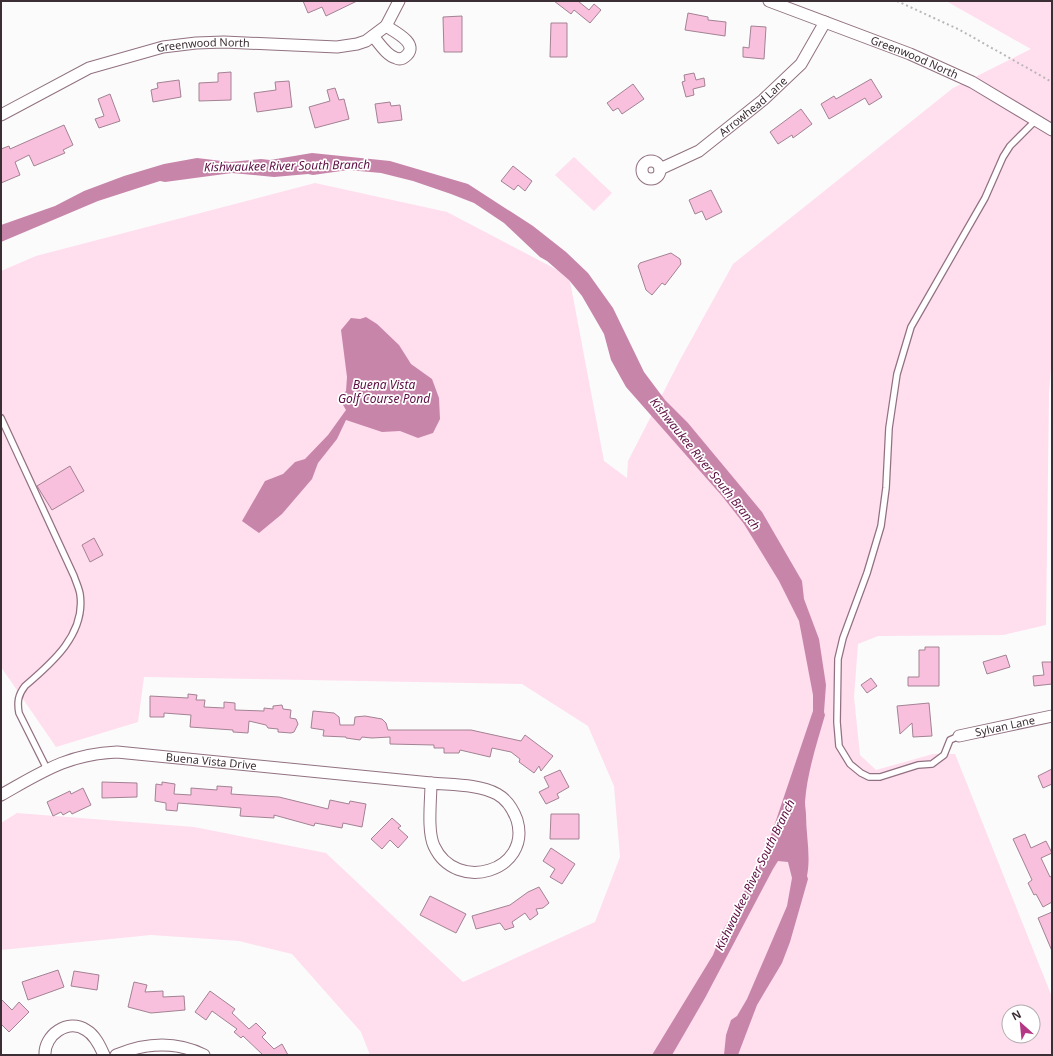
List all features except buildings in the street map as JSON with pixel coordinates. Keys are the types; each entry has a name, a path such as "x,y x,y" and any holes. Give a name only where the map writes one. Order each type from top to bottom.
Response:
{"street":[{"name":"Greenwood North","path":"1,115 89,68 163,47 196,43 224,42 337,47 357,44 373,36 386,26 399,1"},
{"name":"Greenwood North","path":"769,1 910,54 972,82 1052,130"},
{"name":"Arrowhead Lane","path":"660,170 699,151 763,100 801,64 825,22"},
{"path":"373,36 387,52 395,58 400,59 408,55 410,48 409,43 386,26"},
{"name":"Sylvan Lane","path":"959,736 1052,716"},
{"name":"Buena Vista Drive","path":"1,795 47,769 84,755 117,752 431,783 481,788 498,794 505,800 515,814 518,832 514,849 505,862 488,871 469,873 460,871 444,861 438,854 430,836 431,783"},
{"path":"45,1055 49,1039 60,1030 75,1026 88,1031 95,1038 104,1055"},
{"path":"116,1055 136,1048 158,1045 174,1045 189,1048 204,1055"}],"lane":[{"path":"959,736 950,740 944,755 932,764 918,765 880,777 869,777 861,773 850,764 839,746 837,722 838,659 843,638 867,573 881,526 886,488 889,428 897,374 911,327 986,198 1003,158 1010,146 1036,120"},
{"path":"1,418 74,576 80,594 80,613 76,630 64,648 25,686 20,693 17,704 47,769"}],"path":[{"path":"898,1 960,30 1052,82"}],"shaded area":[{"path":"946,1 1052,1 1052,356 1049,393 1046,625 1003,635 878,636 858,644 854,697 860,755 876,770 933,754 955,754 1052,997 1052,1055 370,1055 361,1032 292,954 239,941 151,935 1,950 1,823 17,813 194,827 326,853 463,982 595,922 620,857 614,786 588,726 522,684 144,677 138,722 56,747 1,667 1,271 36,256 315,183 447,212 569,276 604,461 627,478 628,461 680,360 733,264 953,88 1031,49"},
{"path":"574,157 612,193 594,211 555,175"}],"water":[{"name":"Kishwaukee River South Branch","path":"312,153 390,161 468,184 533,226 566,252 588,273 613,308 644,372 665,400 688,423 762,512 802,581 804,599 819,639 826,685 825,715 810,769 806,791 805,802 808,879 790,942 782,963 757,1005 738,1055 724,1055 726,1035 731,1020 737,1016 747,999 787,906 792,878 788,862 778,861 773,869 705,998 672,1055 652,1055 713,955 722,932 749,883 755,876 770,838 813,711 813,695 799,621 779,581 744,524 722,496 626,387 611,360 604,334 582,296 569,280 547,261 540,257 504,223 474,203 413,181 381,173 348,170 313,175 308,174 274,177 232,173 165,182 160,181 98,201 1,242 1,225 55,206 84,191 124,176 164,164 197,158 230,162 261,159 270,160"},
{"name":"Buena Vista Golf Course Pond","path":"366,317 377,324 399,345 411,364 432,379 439,398 440,419 433,433 418,438 400,431 382,432 346,420 337,439 318,463 312,479 282,514 259,533 242,521 265,481 283,474 295,462 305,459 328,435 346,410 339,398 346,391 347,377 341,330 351,318 360,319"}]}
